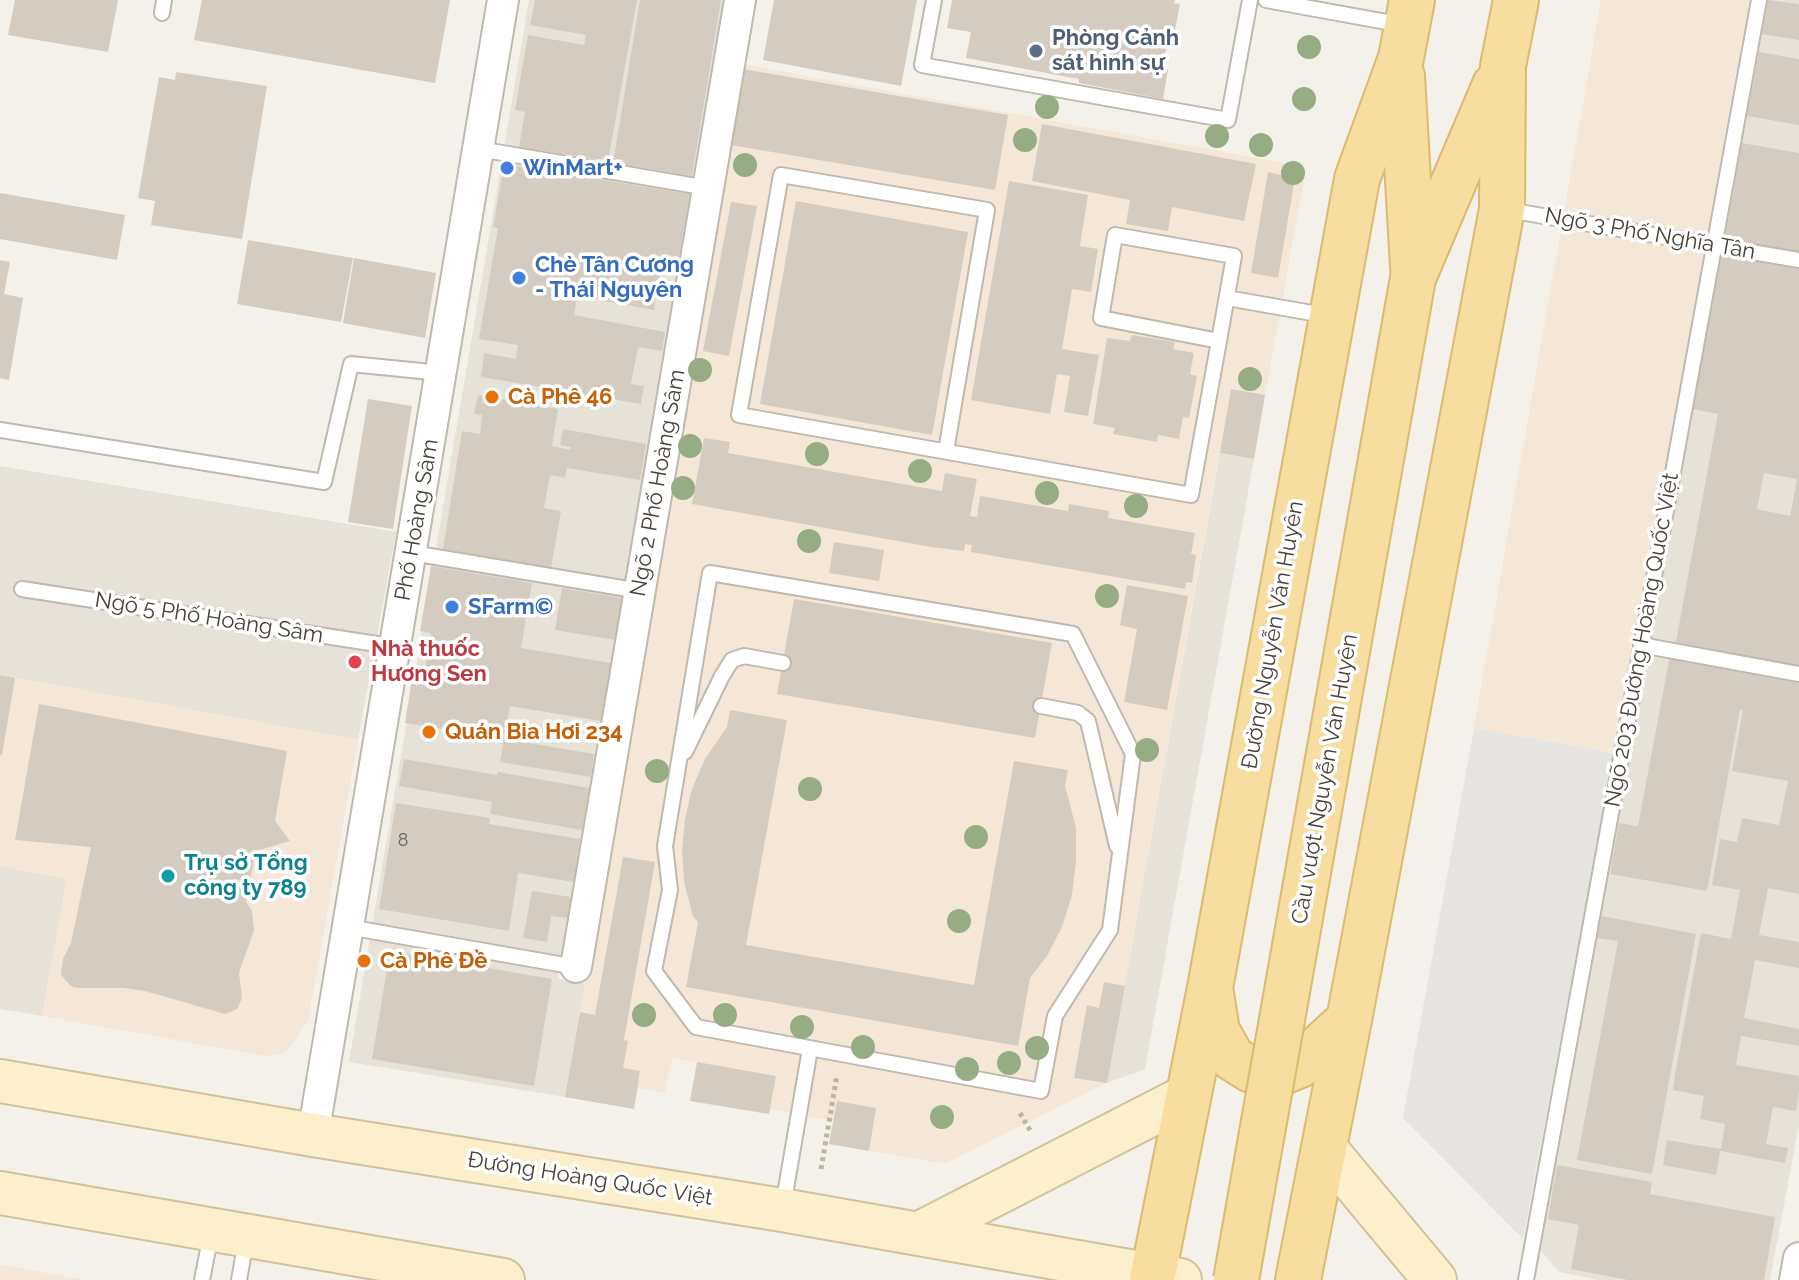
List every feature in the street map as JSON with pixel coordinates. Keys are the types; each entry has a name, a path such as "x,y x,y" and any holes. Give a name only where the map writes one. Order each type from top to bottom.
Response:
{"main road":[{"path":"1298,1280 1502,209 1503,66 1516,0"},
{"name":"Cầu vượt Nguyễn Văn Huyên","path":"1236,1280 1413,278 1406,28"},
{"name":"Đường Nguyễn Văn Huyên","path":"1161,1278 1189,1095 1330,316 1357,179 1406,28"},
{"name":"Cầu vượt Nguyễn Văn Huyên","path":"1413,278 1503,66"},
{"path":"1210,988 1217,1031 1232,1058 1251,1070 1278,1074 1300,1065 1349,1020"},
{"name":"Đường Hoàng Quốc Việt","path":"0,1081 782,1210 1161,1278"},
{"path":"918,1234 1189,1095"},
{"path":"1324,1147 1435,1280"},
{"path":"0,1193 484,1278"}],"street":[{"name":"Phố Hoàng Sâm","path":"313,1135 503,0"},
{"name":"Ngõ 2 Phố Hoàng Sâm","path":"576,967 740,0"},
{"path":"1795,1280 1799,1258"}],"lane":[{"path":"934,0 922,65 1228,120 1250,0"},
{"path":"1266,0 1406,28"},
{"name":"Ngõ 203 Đường Hoàng Quốc Việt","path":"1526,1280 1759,0"},
{"path":"479,149 708,188"},
{"path":"946,451 987,210 781,175 739,415 1191,495 1227,298 1234,256 1115,235 1101,318 1219,341"},
{"name":"Ngõ 3 Phố Nghĩa Tân","path":"1502,209 1799,260"},
{"path":"1227,298 1330,316"},
{"path":"0,430 324,482 351,364 442,373"},
{"path":"412,553 640,591"},
{"path":"710,573 1073,634 1133,754 1110,930 1055,1016 1041,1091 696,1027 654,971 670,890 665,846 678,767 710,573"},
{"name":"Ngõ 5 Phố Hoàng Sâm","path":"22,589 396,647"},
{"path":"1641,645 1799,674"},
{"path":"678,767 732,660 744,656 783,663"},
{"path":"1041,706 1078,713 1088,721 1119,859"},
{"path":"348,927 576,967"},
{"path":"782,1210 810,1049"},
{"path":"202,1280 229,1233"},
{"path":"229,1233 239,1280"}],"path":[{"path":"821,1169 840,1054"}],"shaded area":[{"path":"529,0 723,0 558,978 585,984 565,1097 349,1062"},
{"path":"1601,0 1749,0 1614,753 1474,728"},
{"path":"1768,0 1799,0 1799,1125 1770,1280 1600,1280 1559,1272 1539,1249"},
{"path":"741,64 1306,167 1254,459 1219,454 1107,1083 945,1164 829,1144 833,1121 770,1109 776,1076 672,1058 665,1093 638,1088 634,1109 565,1097"},
{"path":"1220,453 1254,459 1145,1069 1107,1083"},
{"path":"0,466 396,532 358,740 0,675"},
{"path":"0,675 358,740 308,1021 293,1044 281,1054 265,1056 42,1016 67,879 0,866"},
{"path":"1474,728 1614,753 1523,1239 1403,1118"},
{"path":"0,866 67,879 42,1016 0,1009"},
{"path":"0,1265 87,1280 0,1280"}],"building":[{"path":"15,0 118,0 108,52 8,35"},
{"path":"202,0 450,0 435,83 194,40"},
{"path":"535,0 637,0 608,161 519,147 525,112 515,110 528,35 584,45 586,35 530,25"},
{"path":"640,0 721,0 692,176 613,163"},
{"path":"774,0 917,0 901,86 763,60"},
{"path":"952,0 1175,0 1174,3 1180,4 1173,40 1168,39 1162,68 1168,69 1163,99 1079,83 1079,79 966,58 971,32 947,28"},
{"path":"1768,0 1799,4 1799,40 1762,34"},
{"path":"1759,52 1799,59 1799,125 1747,116"},
{"path":"743,69 1008,115 995,190 731,145"},
{"path":"176,72 267,86 242,239 151,225 155,201 138,198 159,77 175,80"},
{"path":"1042,124 1256,164 1244,221 1172,207 1168,231 1126,224 1130,200 1032,181"},
{"path":"1742,143 1799,153 1799,251 1725,238"},
{"path":"504,164 690,194 679,257 663,254 654,310 577,296 574,315 665,332 662,351 638,347 631,384 644,386 641,404 481,377 484,353 516,359 518,345 479,339 498,228 493,227"},
{"path":"1268,172 1295,178 1278,278 1251,273"},
{"path":"1009,181 1088,195 1080,246 1098,249 1091,292 1072,289 1062,349 1099,355 1088,416 1064,412 1070,376 1057,374 1050,414 971,400"},
{"path":"0,193 125,215 117,260 0,239"},
{"path":"796,201 968,232 932,435 760,404"},
{"path":"731,202 757,206 729,356 703,351"},
{"path":"248,240 353,258 341,322 237,304"},
{"path":"1722,253 1799,267 1799,669 1675,647 1718,414 1693,409","holes":["1764,473 1797,479 1790,516 1757,509"]},
{"path":"354,258 436,273 425,338 343,323"},
{"path":"0,260 10,262 4,294 23,298 9,380 0,378"},
{"path":"1132,335 1175,342 1173,349 1194,353 1190,374 1197,376 1189,418 1183,417 1179,439 1158,435 1157,442 1113,434 1115,428 1093,424 1107,338 1130,341"},
{"path":"1231,389 1265,395 1254,459 1220,453"},
{"path":"478,395 558,409 552,446 570,450 571,447 560,445 563,429 646,444 640,480 567,468 565,478 550,475 544,508 561,511 551,568 443,549 462,431 480,434 482,415 474,414"},
{"path":"368,399 412,406 393,529 348,522"},
{"path":"704,438 730,442 728,453 942,491 945,473 977,479 970,516 977,517 980,496 1068,511 1069,504 1109,511 1108,518 1195,533 1191,554 1196,555 1192,583 1186,582 1185,589 971,552 972,545 965,544 964,551 931,547 692,504"},
{"path":"834,542 884,550 879,581 829,573"},
{"path":"431,566 532,583 521,648 611,663 601,721 510,706 504,739 405,723 414,666 425,668 431,633 420,631"},
{"path":"1127,585 1188,596 1167,710 1124,702 1137,629 1120,625"},
{"path":"562,588 622,598 615,640 555,630"},
{"path":"794,599 1052,643 1035,738 777,694"},
{"path":"1670,655 1799,678 1799,894 1768,888 1759,935 1799,942 1799,968 1755,960 1744,1018 1799,1029 1799,1046 1741,1036 1736,1065 1799,1076 1796,1111 1773,1107 1766,1144 1788,1148 1785,1163 1720,1151 1716,1175 1663,1165 1667,1140 1721,1149 1725,1124 1700,1119 1704,1096 1673,1090 1675,1075 1701,933 1731,939 1740,890 1712,885 1720,839 1737,842 1742,818 1779,825 1788,781 1732,771 1743,710 1740,709 1707,891 1610,874 1619,823 1638,826"},
{"path":"0,675 15,678 2,755 0,755"},
{"name":"Trụ sở Tổng công ty 789","path":"39,704 287,751 275,821 290,841 256,851 246,902 252,911 254,930 239,973 242,998 237,1009 225,1014 145,991 77,988 61,975 63,959 71,943 91,847 15,840"},
{"path":"730,710 787,720 746,945 974,985 1014,761 1068,770 1065,786 1076,828 1072,895 1062,927 1047,956 1030,978 1018,1046 686,987 698,922 693,916 684,882 682,851 685,819 692,789 705,759 727,727"},
{"path":"504,739 594,754 591,777 500,762"},
{"path":"404,759 589,788 582,830 490,814 492,802 399,786"},
{"path":"396,803 490,818 489,824 580,839 574,882 518,873 509,931 379,909"},
{"path":"623,857 655,862 624,1040 628,1041 623,1068 640,1071 634,1109 565,1097 580,1012 595,1015"},
{"path":"532,891 571,897 568,918 551,916 547,942 523,938"},
{"path":"1602,916 1696,934 1652,1174 1577,1160 1618,941 1597,938"},
{"path":"390,951 552,979 534,1086 372,1059"},
{"path":"1104,982 1125,986 1107,1083 1074,1078 1087,1005 1099,1008"},
{"path":"697,1062 776,1076 769,1114 690,1101"},
{"path":"837,1101 876,1108 869,1151 829,1144"},
{"path":"1557,1165 1652,1182 1650,1194 1775,1217 1764,1280 1628,1280 1571,1269 1579,1225 1548,1219"}],"place":[{"name":"Phòng Cảnh sát hình sự","path":"1036,51"},
{"name":"WinMart+","path":"507,168"},
{"name":"Chè Tân Cương - Thái Nguyên","path":"519,278"},
{"name":"Cà Phê 46","path":"492,397"},
{"name":"SFarm©","path":"452,607"},
{"name":"Nhà thuốc Hương Sen","path":"355,662"},
{"name":"Quán Bia Hơi 234","path":"429,732"},
{"name":"Trụ sở Tổng công ty 789","path":"168,876"},
{"name":"Cà Phê Đề","path":"364,961"}]}
